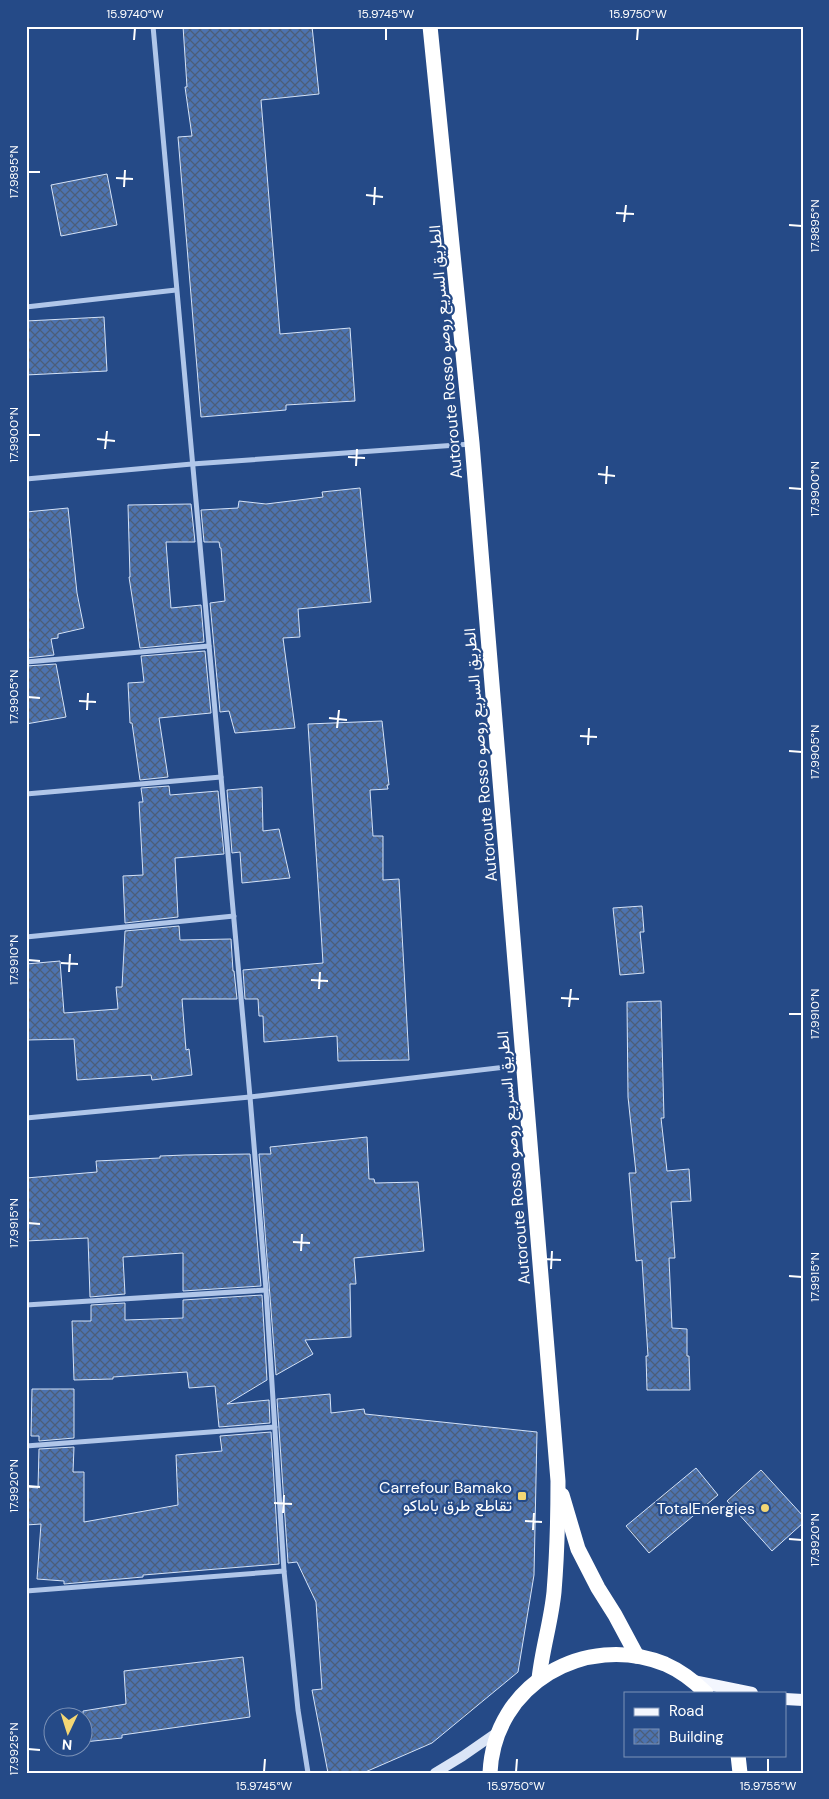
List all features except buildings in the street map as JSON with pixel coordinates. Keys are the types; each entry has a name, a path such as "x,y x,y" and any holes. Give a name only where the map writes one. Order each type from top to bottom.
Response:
{"highway":[{"name":"Autoroute Rosso الطريق السريع روصو","path":"430,26 472,444 558,1481 554,1593 539,1679"},
{"name":"Autoroute Rosso الطريق السريع روصو","path":"558,1481 578,1549 637,1656"},
{"path":"490,1773 493,1748 499,1731 515,1703 539,1679 569,1663 603,1654 637,1656 666,1665 693,1681 705,1692"},
{"path":"738,1756 740,1773"}],"main road":[{"path":"693,1681 747,1692"},
{"path":"786,1699 803,1700"}],"street":[{"path":"153,26 250,1097 266,1290 284,1571 298,1710 308,1773"},
{"path":"26,308 176,290"},
{"path":"26,479 192,464 472,444"},
{"path":"26,662 209,646"},
{"path":"26,794 221,777"},
{"path":"26,937 234,916"},
{"path":"26,1118 250,1097 523,1065"},
{"path":"26,1305 266,1290"},
{"path":"26,1446 275,1427"},
{"path":"26,1591 284,1571"},
{"path":"434,1773 499,1731"}],"place":[{"name":"Carrefour Bamako تقاطع طرق باماكو","path":"522,1496"},
{"name":"TotalEnergies","path":"765,1508"}]}
